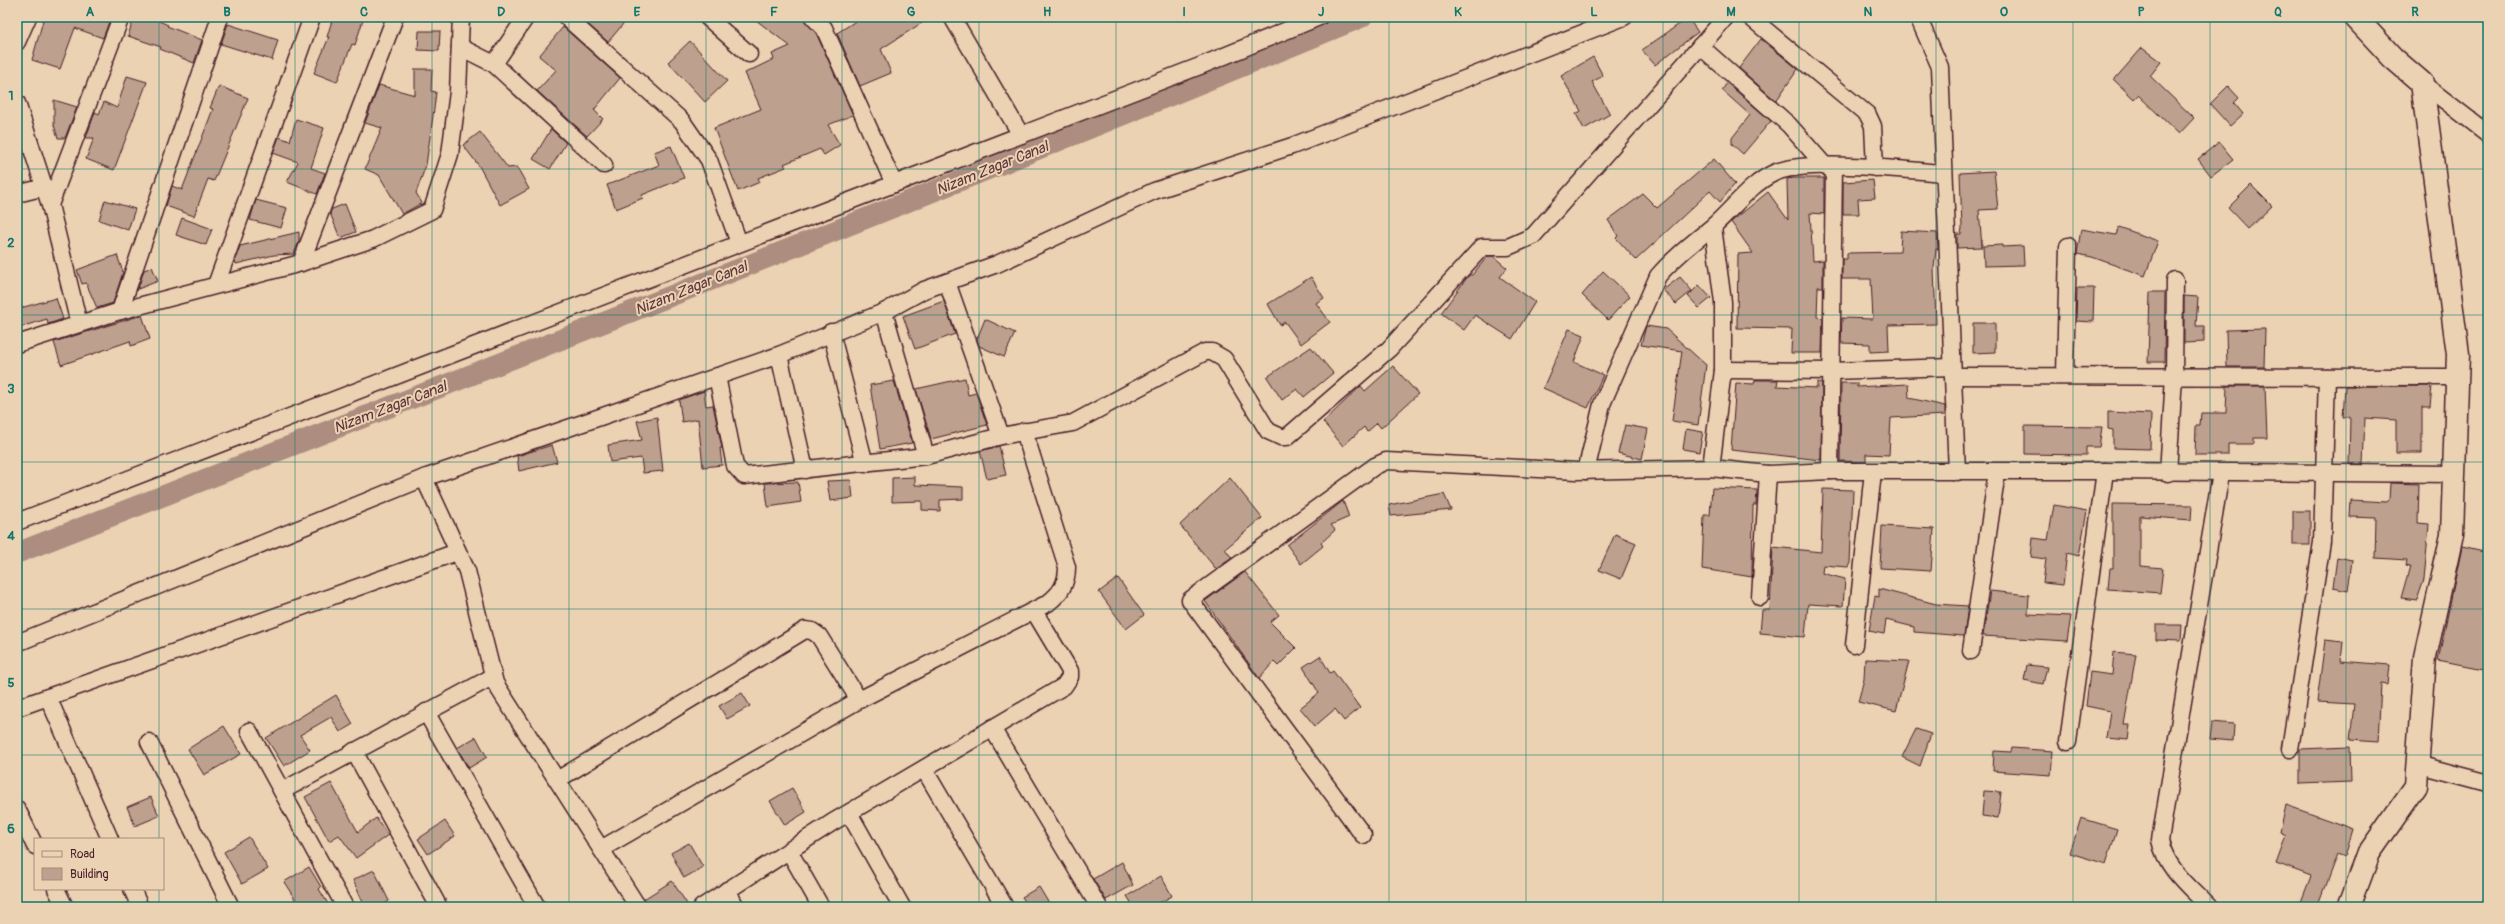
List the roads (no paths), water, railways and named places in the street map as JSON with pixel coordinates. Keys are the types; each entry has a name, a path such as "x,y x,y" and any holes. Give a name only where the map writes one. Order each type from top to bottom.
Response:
{"street":[{"path":"17,42 28,17"},
{"path":"50,205 121,17"},
{"path":"120,311 220,17"},
{"path":"216,285 312,17"},
{"path":"301,263 395,17"},
{"path":"17,344 120,311 301,263 374,239 432,210 450,154 460,47 461,17"},
{"path":"494,64 526,17"},
{"path":"566,17 682,121 709,160 739,243"},
{"path":"706,17 749,54"},
{"path":"813,17 824,28 894,184"},
{"path":"952,17 1021,135"},
{"path":"17,522 1021,135 1319,17"},
{"path":"17,643 424,478 779,355 831,332 884,312 924,290 998,264 1154,191 1292,146 1624,17"},
{"path":"717,376 735,466 739,473 744,476 865,464 926,456 1001,436 1073,424 1205,352 1212,352 1224,359 1268,431 1281,438 1287,437 1389,349 1482,247 1508,247 1527,240 1533,236 1726,17"},
{"path":"1750,17 1868,115 1873,126 1875,168"},
{"path":"1918,17 1940,67 1943,172 1957,472"},
{"path":"2355,17 2393,58 2422,83 2488,134"},
{"path":"1700,46 1789,125 1830,167 1832,371 1830,471"},
{"path":"460,47 494,64 604,165"},
{"path":"2349,907 2369,853 2416,786 2425,657 2452,535 2458,354 2422,83"},
{"path":"17,103 50,205 78,324"},
{"path":"1586,471 1602,404 1658,276 1670,261 1713,227 1752,189 1773,173 1786,169 1830,167 1943,172"},
{"path":"17,194 45,187"},
{"path":"1711,468 1723,370 1724,302 1713,227"},
{"path":"2065,375 2068,246"},
{"path":"2168,473 2174,376 2174,280"},
{"path":"947,282 1001,436"},
{"path":"884,312 926,456"},
{"path":"831,332 865,464"},
{"path":"779,355 805,470"},
{"path":"1723,370 1953,372 2065,375 2457,377"},
{"path":"2290,749 2321,548 2325,474 2327,377"},
{"path":"601,849 859,700 1048,603 1062,589 1067,578 1067,567 1024,431"},
{"path":"1363,835 1190,600 1380,462 1586,471 1711,468 1768,474 1830,471 2104,471 2168,473 2454,474"},
{"path":"2068,742 2104,471"},
{"path":"1854,645 1873,472"},
{"path":"1971,651 1997,472"},
{"path":"2209,907 2170,866 2163,855 2160,840 2221,473"},
{"path":"1760,598 1768,474"},
{"path":"424,478 469,579 492,677 638,907"},
{"path":"17,708 457,552"},
{"path":"702,907 849,813 1064,686 1070,677 1070,671 1034,610"},
{"path":"557,780 805,630 812,631 819,636 859,700"},
{"path":"282,791 492,677"},
{"path":"48,696 110,838"},
{"path":"426,712 537,907"},
{"path":"992,728 1100,907"},
{"path":"249,731 345,907"},
{"path":"149,742 231,907"},
{"path":"354,751 439,907"},
{"path":"2418,764 2488,783"},
{"path":"924,769 1005,907"},
{"path":"17,809 34,844"},
{"path":"849,813 902,907"},
{"path":"789,851 820,907"},
{"path":"56,890 65,907"},
{"path":"132,890 140,907"},
{"path":"728,890 736,907"}],"waterway":[{"name":"Nizam Zagar Canal","path":"17,553 523,355 1027,154 1362,17"}]}
